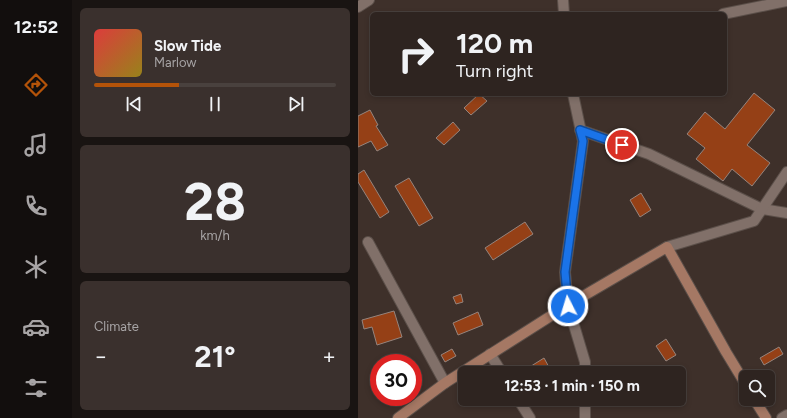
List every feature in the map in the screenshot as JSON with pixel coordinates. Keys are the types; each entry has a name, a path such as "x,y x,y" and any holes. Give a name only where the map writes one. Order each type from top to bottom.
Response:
{"main road":[{"path":"398,418 444,383 667,247 739,374"},
{"path":"758,406 766,418"}],"street":[{"path":"358,7 369,0"},
{"path":"564,0 564,12"},
{"path":"727,13 787,1"},
{"path":"573,96 583,141 565,272 568,306 585,366"},
{"path":"580,130 649,154 762,209 787,213"},
{"path":"667,247 754,221 787,172"},
{"path":"368,242 444,383"},
{"path":"490,354 498,366"},
{"path":"522,406 530,418"},
{"path":"585,406 585,418"},
{"path":"782,418 787,415"}],"building":[{"path":"754,93 775,110 747,145 770,163 752,186 732,169 723,181 696,159 705,148 687,134 705,112 725,129"},
{"path":"477,96 481,96 487,101 471,115 464,108"},
{"path":"370,110 378,125 376,126 388,145 377,151 371,141 358,147 358,116"},
{"path":"453,122 460,130 444,145 436,138"},
{"path":"364,170 389,212 380,218 358,182 358,174"},
{"path":"409,178 433,218 419,226 395,186"},
{"path":"641,193 651,210 640,217 630,200"},
{"path":"525,222 533,234 493,260 485,248"},
{"path":"461,294 463,302 456,304 453,297"},
{"path":"394,311 402,337 377,345 372,327 364,329 362,320"},
{"path":"478,312 483,325 458,335 453,323"},
{"path":"666,339 676,355 666,361 656,346"},
{"path":"779,347 783,354 764,365 760,358"},
{"path":"452,349 456,356 445,362 441,355"},
{"path":"544,358 548,366 531,366"}],"route":[{"path":"568,306 565,272 583,141 580,130 622,145"}]}
